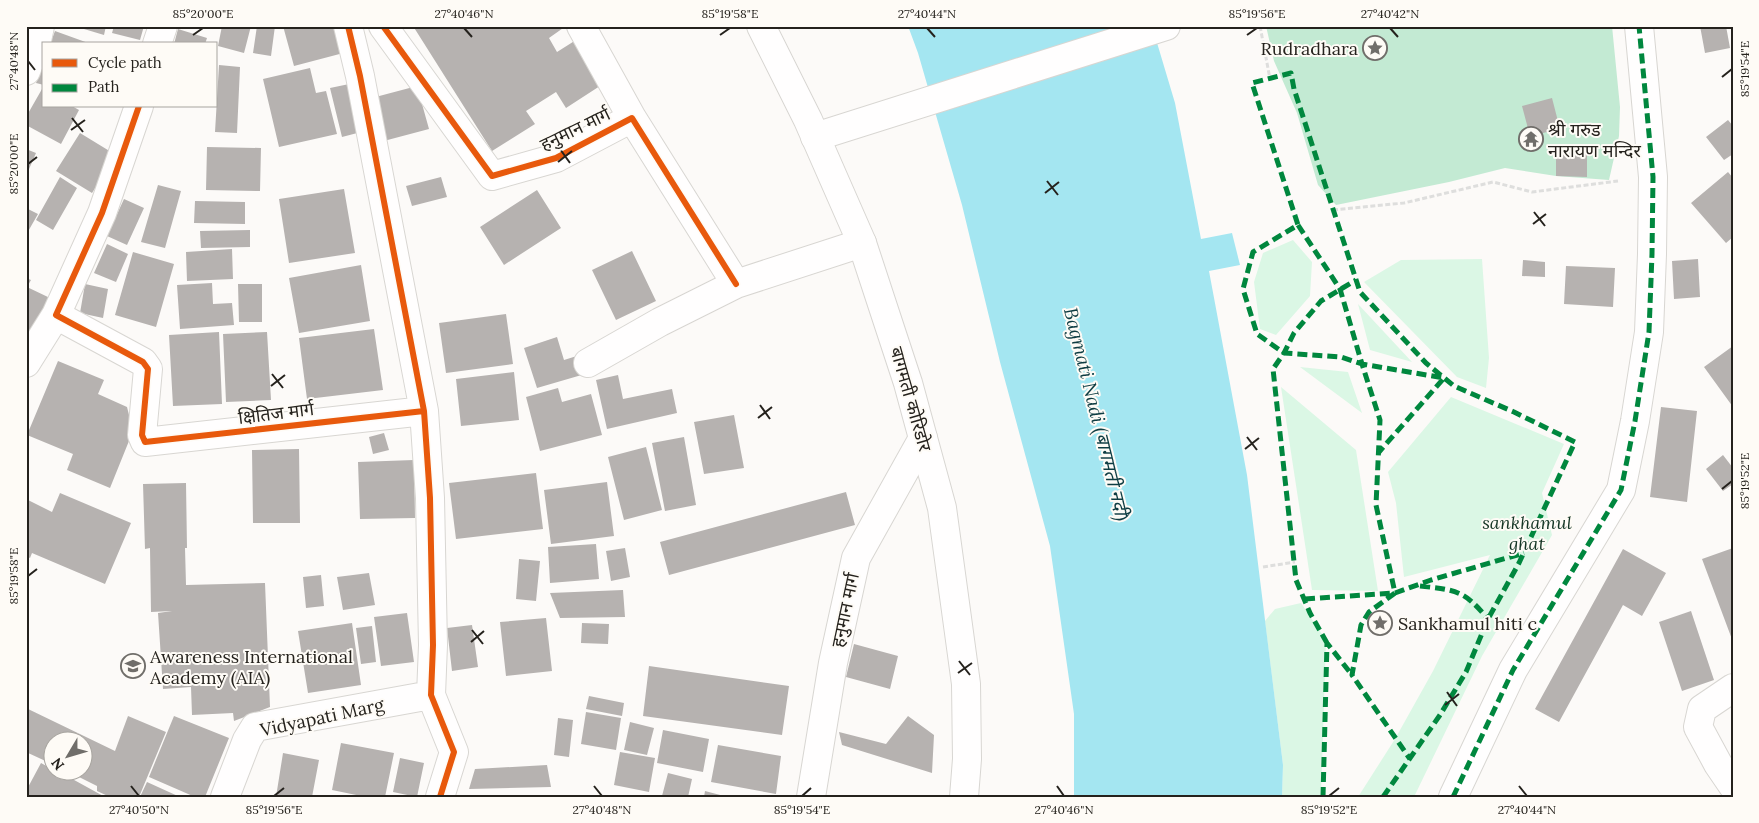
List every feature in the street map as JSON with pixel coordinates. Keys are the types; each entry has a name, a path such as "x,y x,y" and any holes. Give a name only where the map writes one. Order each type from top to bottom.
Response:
{"street":[{"path":"26,71 36,45 40,26"},
{"path":"158,42 163,26"},
{"path":"348,26 360,76 424,411 430,508 433,645 431,695 454,752 440,797"},
{"name":"हनुमान मार्ग","path":"382,26 492,176 556,158 632,118 736,284"},
{"path":"581,26 632,118"},
{"name":"बागमती कोरिडोर","path":"760,26 815,137 862,243 908,383 942,508 966,684 967,759 964,797"},
{"path":"815,137 1166,26"},
{"path":"1453,797 1513,670 1620,490 1635,421 1649,332 1653,177 1639,26"},
{"path":"26,364 56,315 102,213 138,108"},
{"path":"588,363 660,322 736,284 862,243"},
{"name":"क्षितिज मार्ग","path":"56,315 143,362 148,369 142,435 145,442 424,411"},
{"name":"हनुमान मार्ग","path":"811,797 833,663 856,558 923,438"},
{"path":"1733,688 1702,709 1698,727 1718,764 1733,786"},
{"name":"Vidyapati Marg","path":"226,797 247,740 255,728 431,695"}],"path":[{"path":"1260,26 1270,79"},
{"path":"1333,210 1404,204 1493,182 1532,192 1653,177"},
{"path":"1263,567 1295,562"}],"green space":[{"path":"1266,26 1612,26 1620,107 1619,136 1609,180 1556,176 1505,168 1449,182 1336,205 1318,185 1297,113 1274,61"},
{"path":"1293,240 1312,262 1310,296 1276,335 1260,329 1254,282 1263,253"},
{"path":"1482,259 1489,358 1486,388 1457,377 1364,282 1401,260"},
{"path":"1358,304 1412,362 1370,350"},
{"path":"1300,367 1348,372 1362,413"},
{"path":"1281,387 1356,450 1378,591 1312,590"},
{"name":"sankhamul ghat","path":"1451,397 1564,444 1542,493 1552,535 1482,656 1414,797 1358,797 1395,739 1433,671 1490,555 1404,577 1396,503 1388,472"},
{"path":"1301,603 1326,640 1321,797 1282,797 1283,765 1265,621 1275,609"}],"water":[{"name":"Bagmati Nadi (बागमती नदी)","path":"908,26 1152,26 1175,103 1201,239 1232,233 1240,265 1209,271 1247,475 1283,765 1282,797 1074,797 1074,714 1050,546 1000,362 962,205 918,53"}],"building":[{"path":"74,26 106,26 104,35"},
{"path":"114,26 144,26 140,40 112,33"},
{"path":"222,26 251,26 244,53 218,46"},
{"path":"257,26 275,26 271,56 253,53"},
{"path":"283,26 344,26 351,51 294,66"},
{"path":"413,26 566,26 549,38 557,52 576,40 603,84 566,108 556,92 526,111 535,124 492,151"},
{"path":"1700,26 1726,26 1730,48 1705,53"},
{"path":"178,29 207,38 206,42 175,42"},
{"path":"55,31 85,42 51,42"},
{"path":"219,65 240,67 237,133 215,132 216,108 218,108"},
{"path":"42,68 42,84 36,83"},
{"path":"310,68 316,93 326,91 337,134 279,147 263,79"},
{"path":"354,83 365,131 342,137 330,88"},
{"path":"417,86 429,129 380,142 368,99"},
{"path":"42,89 42,108 76,108 79,110 61,144 26,125 26,117"},
{"path":"1552,98 1560,129 1530,136 1522,106"},
{"path":"1728,120 1733,126 1733,154 1724,160 1706,137"},
{"path":"80,133 116,155 92,193 56,171"},
{"path":"207,147 261,148 260,191 206,190"},
{"path":"26,149 36,153 26,176"},
{"path":"1556,153 1587,153 1587,177 1556,176"},
{"path":"1728,172 1733,178 1733,237 1726,243 1691,203"},
{"path":"60,177 77,188 53,230 36,220"},
{"path":"441,177 447,197 412,206 406,186"},
{"path":"158,185 181,191 165,248 141,242"},
{"path":"344,189 355,253 289,263 279,199"},
{"path":"537,190 561,228 504,265 480,227"},
{"path":"124,199 144,208 127,245 107,236"},
{"path":"195,201 245,202 245,224 194,223"},
{"path":"26,208 38,214 26,235"},
{"path":"250,230 250,247 201,248 200,231"},
{"path":"107,244 128,254 116,282 94,273"},
{"path":"232,249 233,279 187,281 186,252"},
{"path":"632,251 656,301 616,320 592,270"},
{"path":"133,252 174,264 156,327 115,315"},
{"path":"1698,259 1700,297 1674,299 1672,261"},
{"path":"1523,260 1545,262 1545,277 1522,276"},
{"path":"361,265 370,321 299,333 289,278"},
{"path":"1566,266 1615,268 1613,307 1564,304"},
{"path":"26,278 31,280 27,287 50,298 26,341"},
{"path":"212,283 213,304 232,303 234,325 180,329 177,285"},
{"path":"85,284 108,289 103,318 80,313"},
{"path":"238,284 262,284 262,322 239,322"},
{"path":"506,314 513,364 446,373 439,323"},
{"path":"374,329 383,390 307,399 299,338"},
{"path":"219,332 222,404 173,406 169,335"},
{"path":"267,332 271,400 226,402 223,334"},
{"path":"557,337 564,360 580,355 585,374 537,388 524,348"},
{"path":"1733,346 1733,407 1704,367"},
{"path":"58,361 104,380 98,394 127,407 133,431 110,488 67,470 73,454 27,435"},
{"path":"514,372 519,420 461,426 456,379"},
{"path":"618,375 623,399 672,389 677,413 607,429 596,380"},
{"path":"558,388 562,402 591,394 602,435 540,451 526,397"},
{"path":"1661,407 1697,411 1687,502 1650,497"},
{"path":"734,415 744,468 704,474 694,422"},
{"path":"384,433 389,450 373,454 369,437"},
{"path":"684,437 696,505 665,511 652,443"},
{"path":"646,447 662,510 624,520 608,457"},
{"path":"299,449 300,523 253,523 252,450"},
{"path":"1723,455 1733,468 1733,484 1723,491 1706,469"},
{"path":"414,460 415,518 360,519 358,462"},
{"path":"536,473 543,529 456,539 449,483"},
{"path":"607,482 614,536 551,544 544,490"},
{"path":"186,483 186,585 265,583 270,707 234,721 233,713 192,715 191,687 163,689 158,613 172,611 151,612 150,548 145,549 143,484"},
{"path":"846,492 855,525 669,575 660,542"},
{"path":"60,493 131,523 105,584 32,553 30,558 26,556 26,499 52,512"},
{"path":"596,544 599,579 550,583 548,547"},
{"path":"625,548 630,577 611,581 606,551"},
{"path":"1733,548 1733,642 1702,559"},
{"path":"1623,549 1666,573 1642,616 1623,605 1559,722 1535,709"},
{"path":"519,559 540,561 536,601 516,599"},
{"path":"369,573 375,605 343,610 337,577"},
{"path":"321,575 324,606 306,608 303,577"},
{"path":"623,590 625,617 560,618 550,593"},
{"path":"1691,611 1714,680 1682,691 1659,622"},
{"path":"407,613 414,662 381,666 374,617"},
{"path":"546,618 552,671 506,676 500,622"},
{"path":"352,623 361,685 308,693 298,631"},
{"path":"582,623 609,624 608,644 581,643"},
{"path":"472,625 478,667 452,671 447,628"},
{"path":"372,626 376,662 361,664 356,628"},
{"path":"854,644 898,656 890,689 846,677"},
{"path":"649,666 789,686 782,735 643,716"},
{"path":"589,696 624,703 622,716 586,709"},
{"path":"26,708 72,730 42,730 42,759 26,752"},
{"path":"586,712 621,718 616,750 581,744"},
{"path":"128,716 166,732 139,797 110,797 97,791 97,786 85,780 92,780 92,740 115,751"},
{"path":"174,716 229,738 205,797 195,797 149,777"},
{"path":"908,716 934,735 932,773 842,745 839,732 886,744"},
{"path":"558,718 573,720 569,757 554,755"},
{"path":"630,722 654,728 647,755 624,750"},
{"path":"663,730 709,739 703,772 657,763"},
{"path":"341,743 394,753 385,797 366,797 332,790"},
{"path":"718,745 781,756 776,794 711,782"},
{"path":"620,752 655,758 649,792 614,785"},
{"path":"283,753 319,760 312,797 276,797"},
{"path":"400,758 424,763 417,797 393,792"},
{"path":"41,763 42,780 74,780 105,797 26,797 26,791"},
{"path":"547,765 551,787 469,789 475,769"},
{"path":"668,773 692,779 688,797 662,796"},
{"path":"147,782 180,797 140,797"},
{"path":"705,791 724,796 724,797 704,797"}],"marked path":[{"path":"1453,797 1513,670 1621,490 1635,421 1649,332 1653,177 1639,26"},
{"path":"1383,797 1440,715 1466,672 1488,619 1519,563 1575,442 1514,412 1454,386 1426,363 1360,292 1294,89 1291,73 1252,83 1298,225 1253,252 1243,289 1257,334 1284,353 1341,357 1362,364 1380,420 1376,505 1395,593 1369,612 1361,625 1352,675 1410,759"},
{"path":"1298,225 1340,289 1362,364 1444,378 1379,452"},
{"path":"1327,643 1310,613 1296,580 1273,369 1294,333 1321,301 1356,280"},
{"path":"1305,599 1395,593 1431,580 1524,553"},
{"path":"1420,586 1458,593 1472,602 1488,619"},
{"path":"1323,797 1327,643 1352,675"}],"cycle path":[{"path":"348,26 360,76 424,411 430,498 433,645 431,695 454,752 440,797"},
{"path":"383,26 492,176 556,158 632,118 736,284"},
{"path":"138,108 102,213 56,315 143,362 148,369 142,435 145,442 424,411"}],"place":[{"name":"Rudradhara","path":"1375,48"},
{"name":"श्री गरुड नारायण मन्दिर","path":"1531,139"},
{"name":"Sankhamul hiti c","path":"1380,623"},
{"name":"Awareness International Academy (AIA)","path":"133,666"}]}
